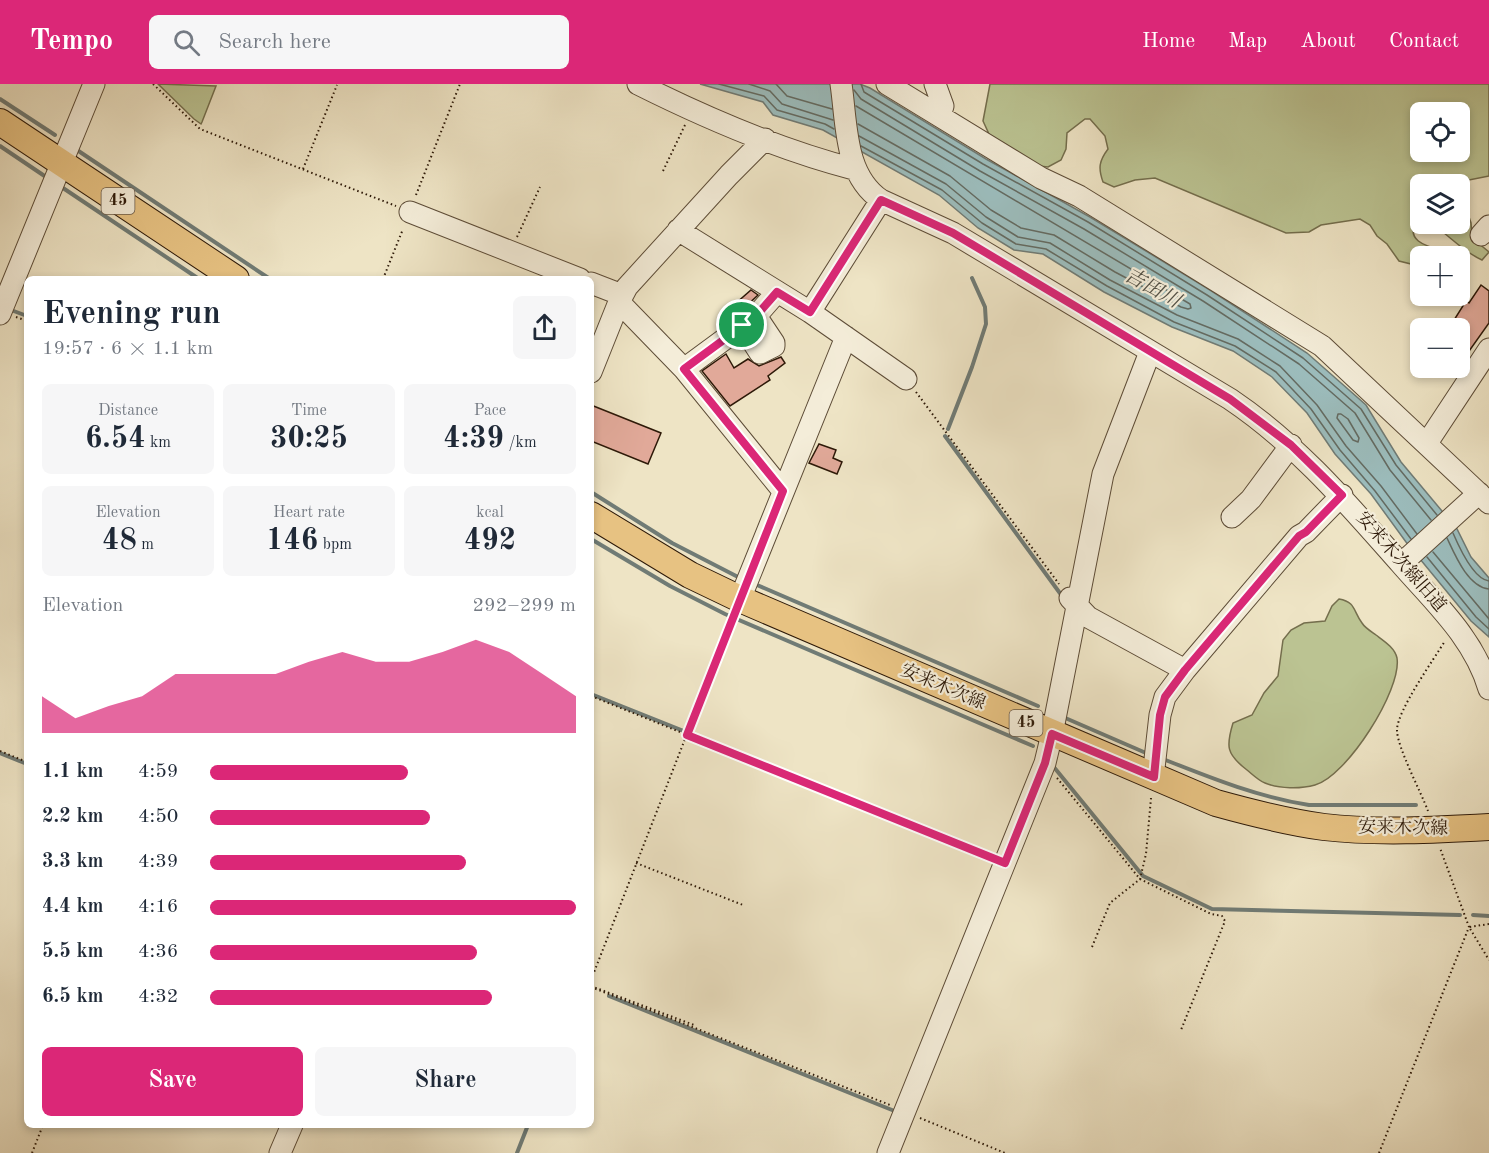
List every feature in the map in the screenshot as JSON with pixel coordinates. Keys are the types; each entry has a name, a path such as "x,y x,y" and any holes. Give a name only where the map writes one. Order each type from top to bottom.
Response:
{"main road":[{"name":"45","path":"0,122 232,276"},
{"name":"安来木次線","path":"594,517 674,566 740,599 1216,802 1269,818 1325,827 1435,830 1489,827"}],"street":[{"path":"0,314 94,84"},
{"path":"638,84 692,110 765,139 826,162 854,166"},
{"name":"安来木次線旧道","path":"842,84 854,166 870,193 953,233 1230,399 1291,445 1405,559 1481,664 1489,688"},
{"path":"887,84 1032,173 1079,196 1322,346 1484,500 1405,559"},
{"path":"935,84 943,106 940,116"},
{"path":"594,364 620,299 678,230 765,139"},
{"path":"810,312 881,200"},
{"path":"410,212 572,276"},
{"path":"678,230 810,312 906,379"},
{"path":"594,285 620,299 684,369 783,491"},
{"path":"684,369 745,323 777,292"},
{"path":"740,599 846,337"},
{"path":"1426,443 1489,349"},
{"path":"888,1153 1045,763 1052,734 1072,601 1103,474 1150,352"},
{"path":"1232,517 1255,495 1291,445"},
{"path":"1154,777 1163,702 1185,670 1299,536 1306,532 1342,495"},
{"path":"1072,601 1088,617 1185,670"},
{"path":"280,1153 291,1128"}],"path":[{"path":"153,84 200,129 410,212"},
{"path":"384,276 460,84"},
{"path":"303,170 337,86"},
{"path":"663,171 692,110"},
{"path":"510,251 540,188"},
{"path":"906,379 1072,601"},
{"path":"594,972 740,599"},
{"path":"1455,626 1421,679 1397,726 1400,743 1419,785 1457,899 1469,927 1489,960"},
{"path":"594,697 1005,863"},
{"path":"0,751 24,761"},
{"path":"1053,772 1141,876 1211,914 1222,916 1225,921 1181,1030"},
{"path":"1092,947 1110,903 1141,876 1154,777"},
{"path":"636,863 743,905"},
{"path":"1469,927 1489,924"},
{"path":"1379,1153 1469,927"},
{"path":"594,987 1005,1153"},
{"path":"594,987 694,1025"},
{"path":"32,1153 42,1128"}],"green space":[{"path":"158,84 216,86 201,124 194,119"},
{"path":"990,84 1489,84 1489,176 1470,180 1470,174 1410,174 1410,234 1414,234 1418,241 1428,246 1410,246 1410,264 1399,261 1370,225 1360,219 1321,225 1309,232 1286,233 1155,178 1135,180 1114,187 1103,182 1100,165 1108,149 1105,136 1090,119 1085,119 1067,133 1066,149 1061,160 1048,167 1029,165 989,134 983,121"},
{"path":"1470,220 1472,238 1489,252 1482,260 1470,253 1470,246 1460,246 1445,234 1470,234"},
{"path":"1339,599 1348,602 1365,627 1386,642 1394,651 1397,658 1396,672 1391,690 1370,731 1342,766 1328,779 1315,785 1297,788 1265,783 1231,754 1229,738 1233,723 1252,715 1264,693 1278,676 1283,640 1291,630 1304,623 1325,621 1332,606"}],"water":[{"name":"吉田川","path":"700,84 860,84 870,88 986,159 1090,217 1210,290 1307,353 1366,405 1401,462 1457,529 1471,557 1489,578 1489,637 1471,621 1406,542 1371,494 1335,454 1307,413 1272,377 1233,351 1172,327 1104,292 1043,254 1014,250 978,228 939,195 823,130 773,115 763,102"}],"building":[{"path":"1481,285 1489,291 1489,323 1470,350 1470,318 1455,318 1463,306 1470,306 1470,302"},
{"path":"751,290 758,295 741,311 735,304"},
{"path":"726,354 734,368 748,359 759,366 781,357 785,363 768,376 770,380 730,406 702,371"},
{"path":"594,406 661,433 648,464 594,442"},
{"path":"819,444 836,450 833,458 842,462 837,474 809,463"}],"waterway":[{"path":"0,99 55,135"},
{"path":"0,146 49,179"},
{"path":"77,150 266,276"},
{"path":"60,186 195,276"},
{"path":"948,429 986,324 985,307 972,278"},
{"path":"11,310 24,315"},
{"path":"945,436 1062,596"},
{"path":"594,494 672,543 740,578"},
{"path":"594,541 670,586 725,614 1033,746"},
{"path":"757,585 1038,706"},
{"path":"594,695 999,857"},
{"path":"1063,717 1146,753"},
{"path":"0,753 24,763"},
{"path":"1163,759 1217,780 1290,802 1309,805 1416,805"},
{"path":"1053,766 1143,876 1212,909 1460,915"},
{"path":"1473,915 1489,916"},
{"path":"609,996 897,1112"},
{"path":"517,1153 527,1128"}],"route":[{"path":"881,200 953,233 1230,399 1291,445 1342,495 1306,532 1299,536 1185,670 1165,697 1160,715 1154,777 1052,734 1045,763 1005,863 687,735 783,491 684,369 742,325 756,316 777,292 810,312 881,200"}]}
